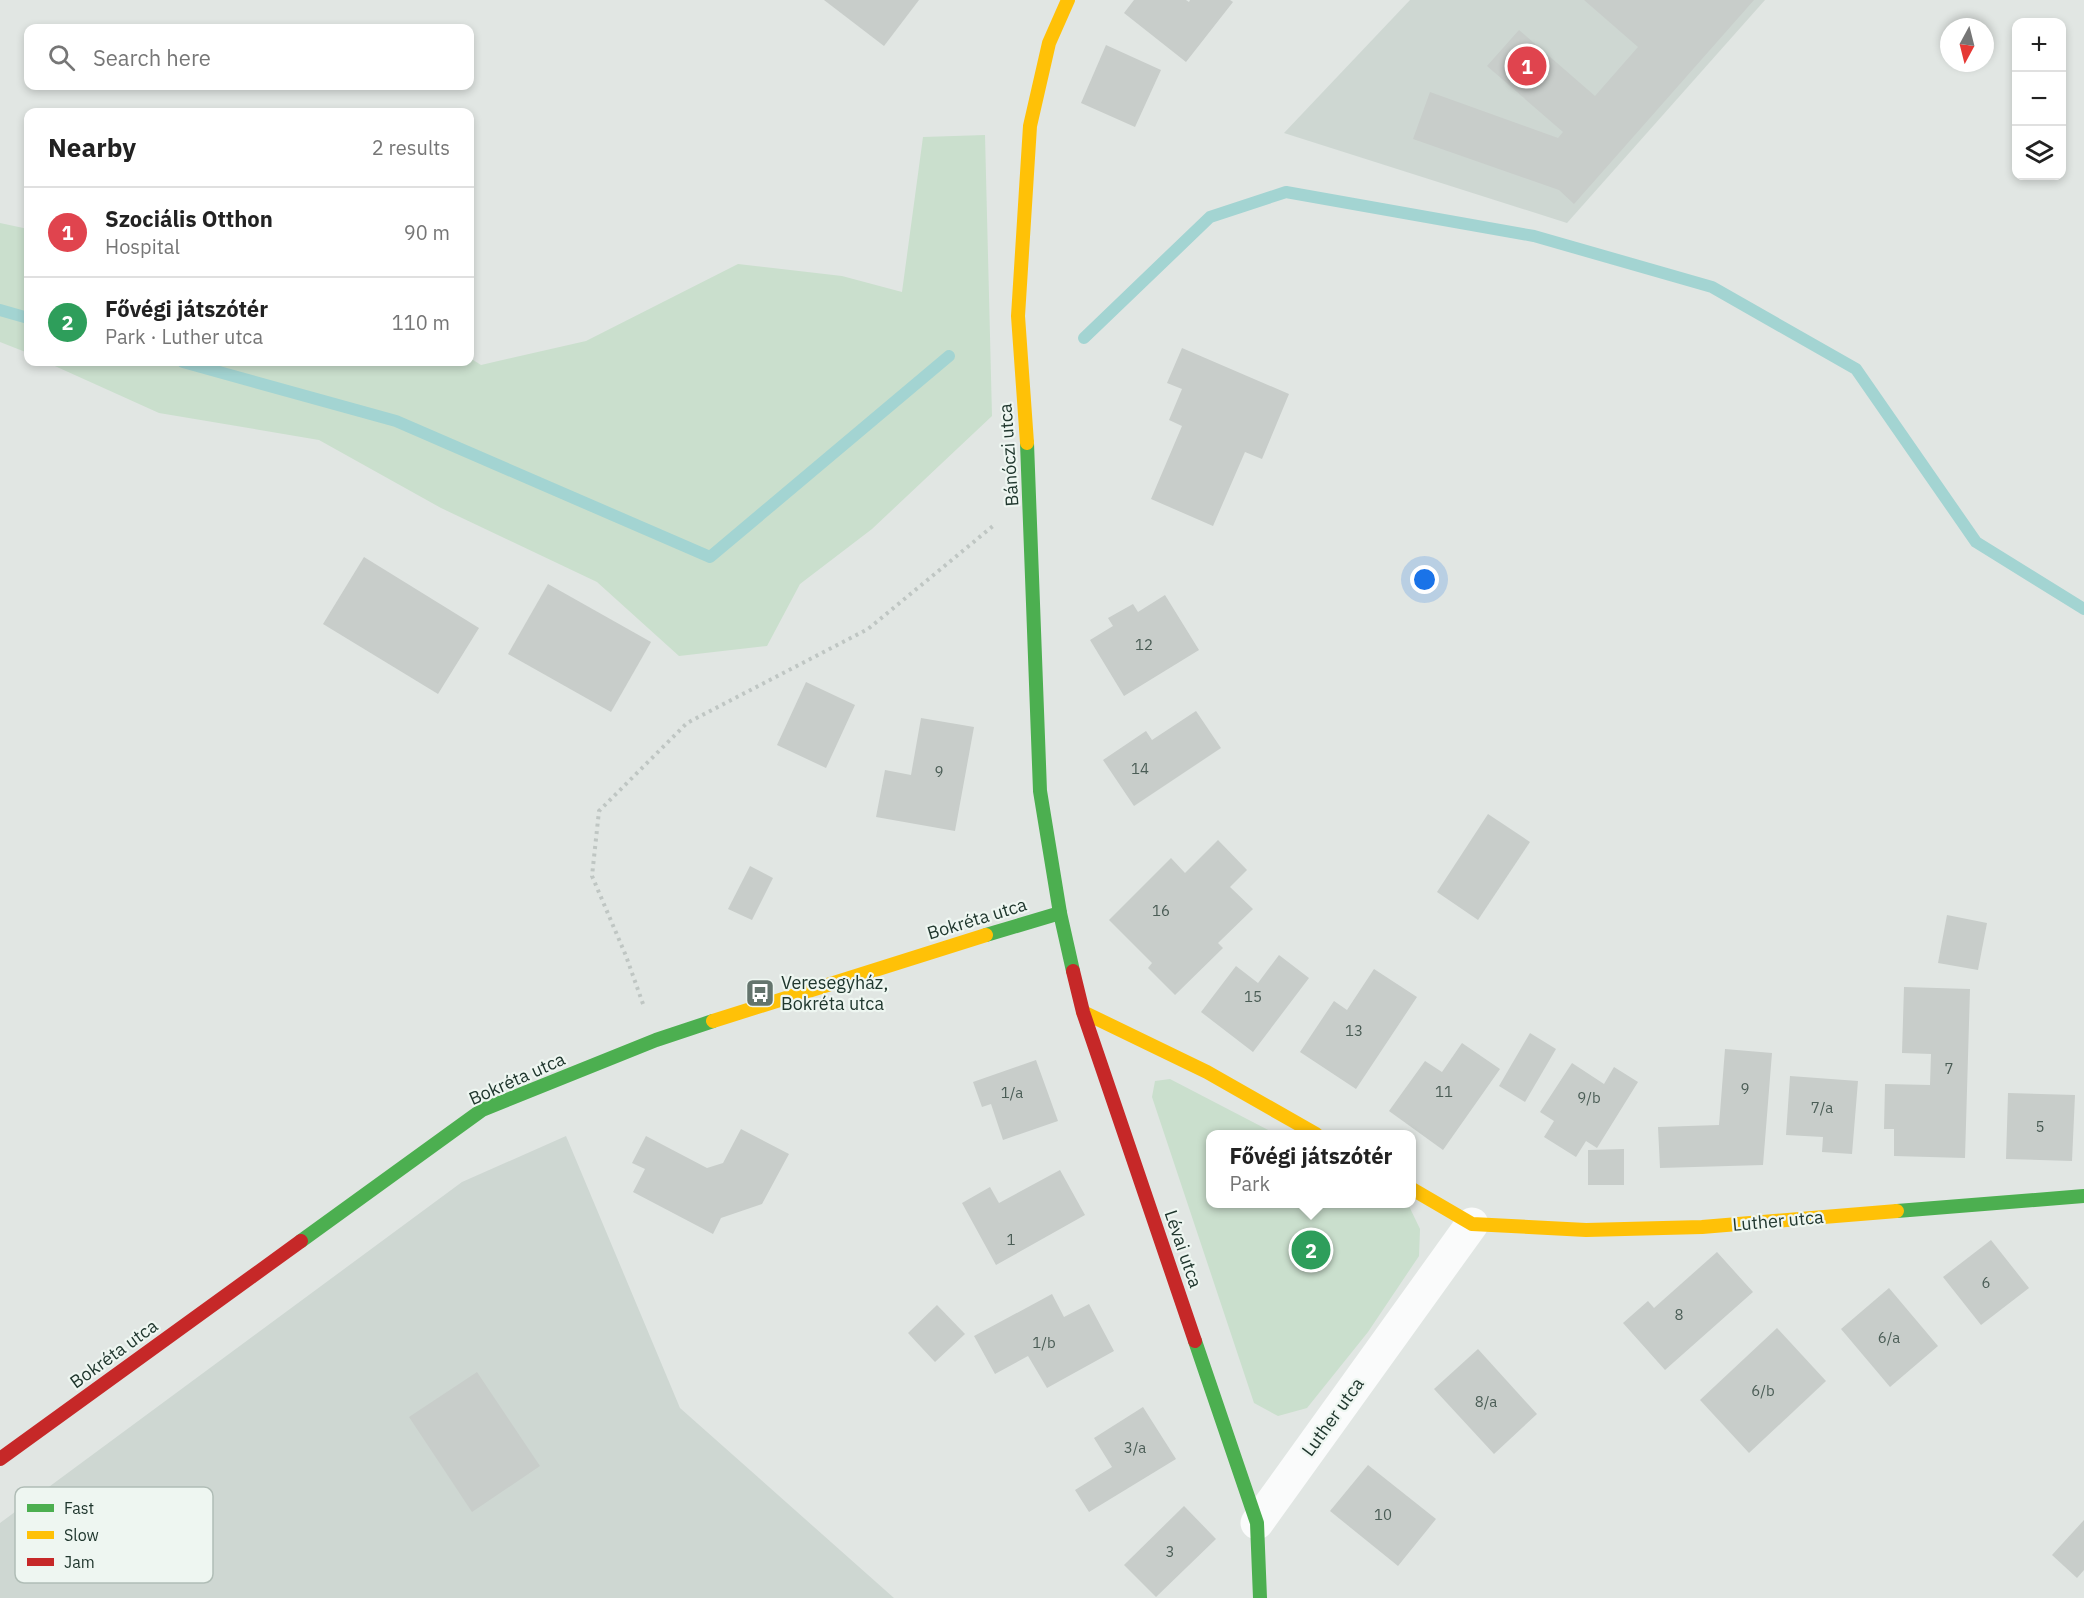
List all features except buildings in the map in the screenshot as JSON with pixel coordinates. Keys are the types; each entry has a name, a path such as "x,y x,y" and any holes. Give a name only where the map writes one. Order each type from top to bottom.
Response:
{"street":[{"name":"Bánóczi utca","path":"1060,913 1040,791 1031,495 1018,316 1030,126 1049,43 1068,0"},
{"name":"Lévai utca","path":"1060,913 1083,1012 1257,1523 1260,1598"},
{"name":"Bokréta utca","path":"0,1459 482,1110 656,1040 870,970 1060,913"},
{"path":"1083,1012 1207,1072 1309,1130"},
{"name":"Luther utca","path":"1416,1192 1472,1224 1587,1230 1702,1227 2084,1197"},
{"name":"Luther utca","path":"1257,1523 1472,1224"}],"path":[{"path":"656,1040 626,956 592,876 599,810 687,723 868,629 1031,495"}],"shaded area":[{"path":"1410,0 1765,0 1567,223 1284,133"},
{"path":"566,1136 680,1408 894,1598 0,1598 0,1523 15,1512 15,1583 213,1583 213,1487 49,1487 462,1182"}],"green space":[{"path":"985,135 992,416 872,529 800,584 767,646 679,656 597,582 441,508 319,440 159,413 55,366 474,366 474,361 481,365 586,341 738,264 842,276 902,292 923,137"},
{"path":"0,223 24,228 24,351 0,342"},
{"path":"1170,1079 1268,1130 1206,1130 1206,1208 1410,1208 1420,1229 1419,1256 1368,1332 1307,1408 1278,1416 1254,1403 1152,1097 1155,1081"}],"waterway":[{"path":"1084,338 1210,217 1286,192 1534,236 1712,287 1856,369 1976,542 2084,609"},
{"path":"0,310 24,317"},
{"path":"197,366 396,421 710,557 949,356"}],"traffic: fast":[{"path":"1027,443 1040,791 1060,913 1073,971"},
{"path":"986,935 1060,913"},
{"path":"301,1241 482,1110 656,1040 713,1021"},
{"path":"1897,1211 2084,1196"},
{"path":"1195,1341 1257,1523 1260,1598"}],"traffic: slow":[{"path":"1027,443 1018,316 1030,126 1049,43 1068,0"},
{"path":"713,1021 986,935"},
{"path":"1083,1012 1207,1072 1309,1130"},
{"path":"1416,1191 1472,1224 1586,1230 1702,1227 1897,1211"}],"traffic: jam":[{"path":"1073,971 1083,1012 1195,1341"},
{"path":"0,1459 301,1241"}],"place":[{"name":"Szociális Otthon","path":"1527,66"},
{"name":"Veresegyház, Bokréta utca","path":"760,993"},
{"name":"Fővégi játszótér","path":"1311,1250"}]}
